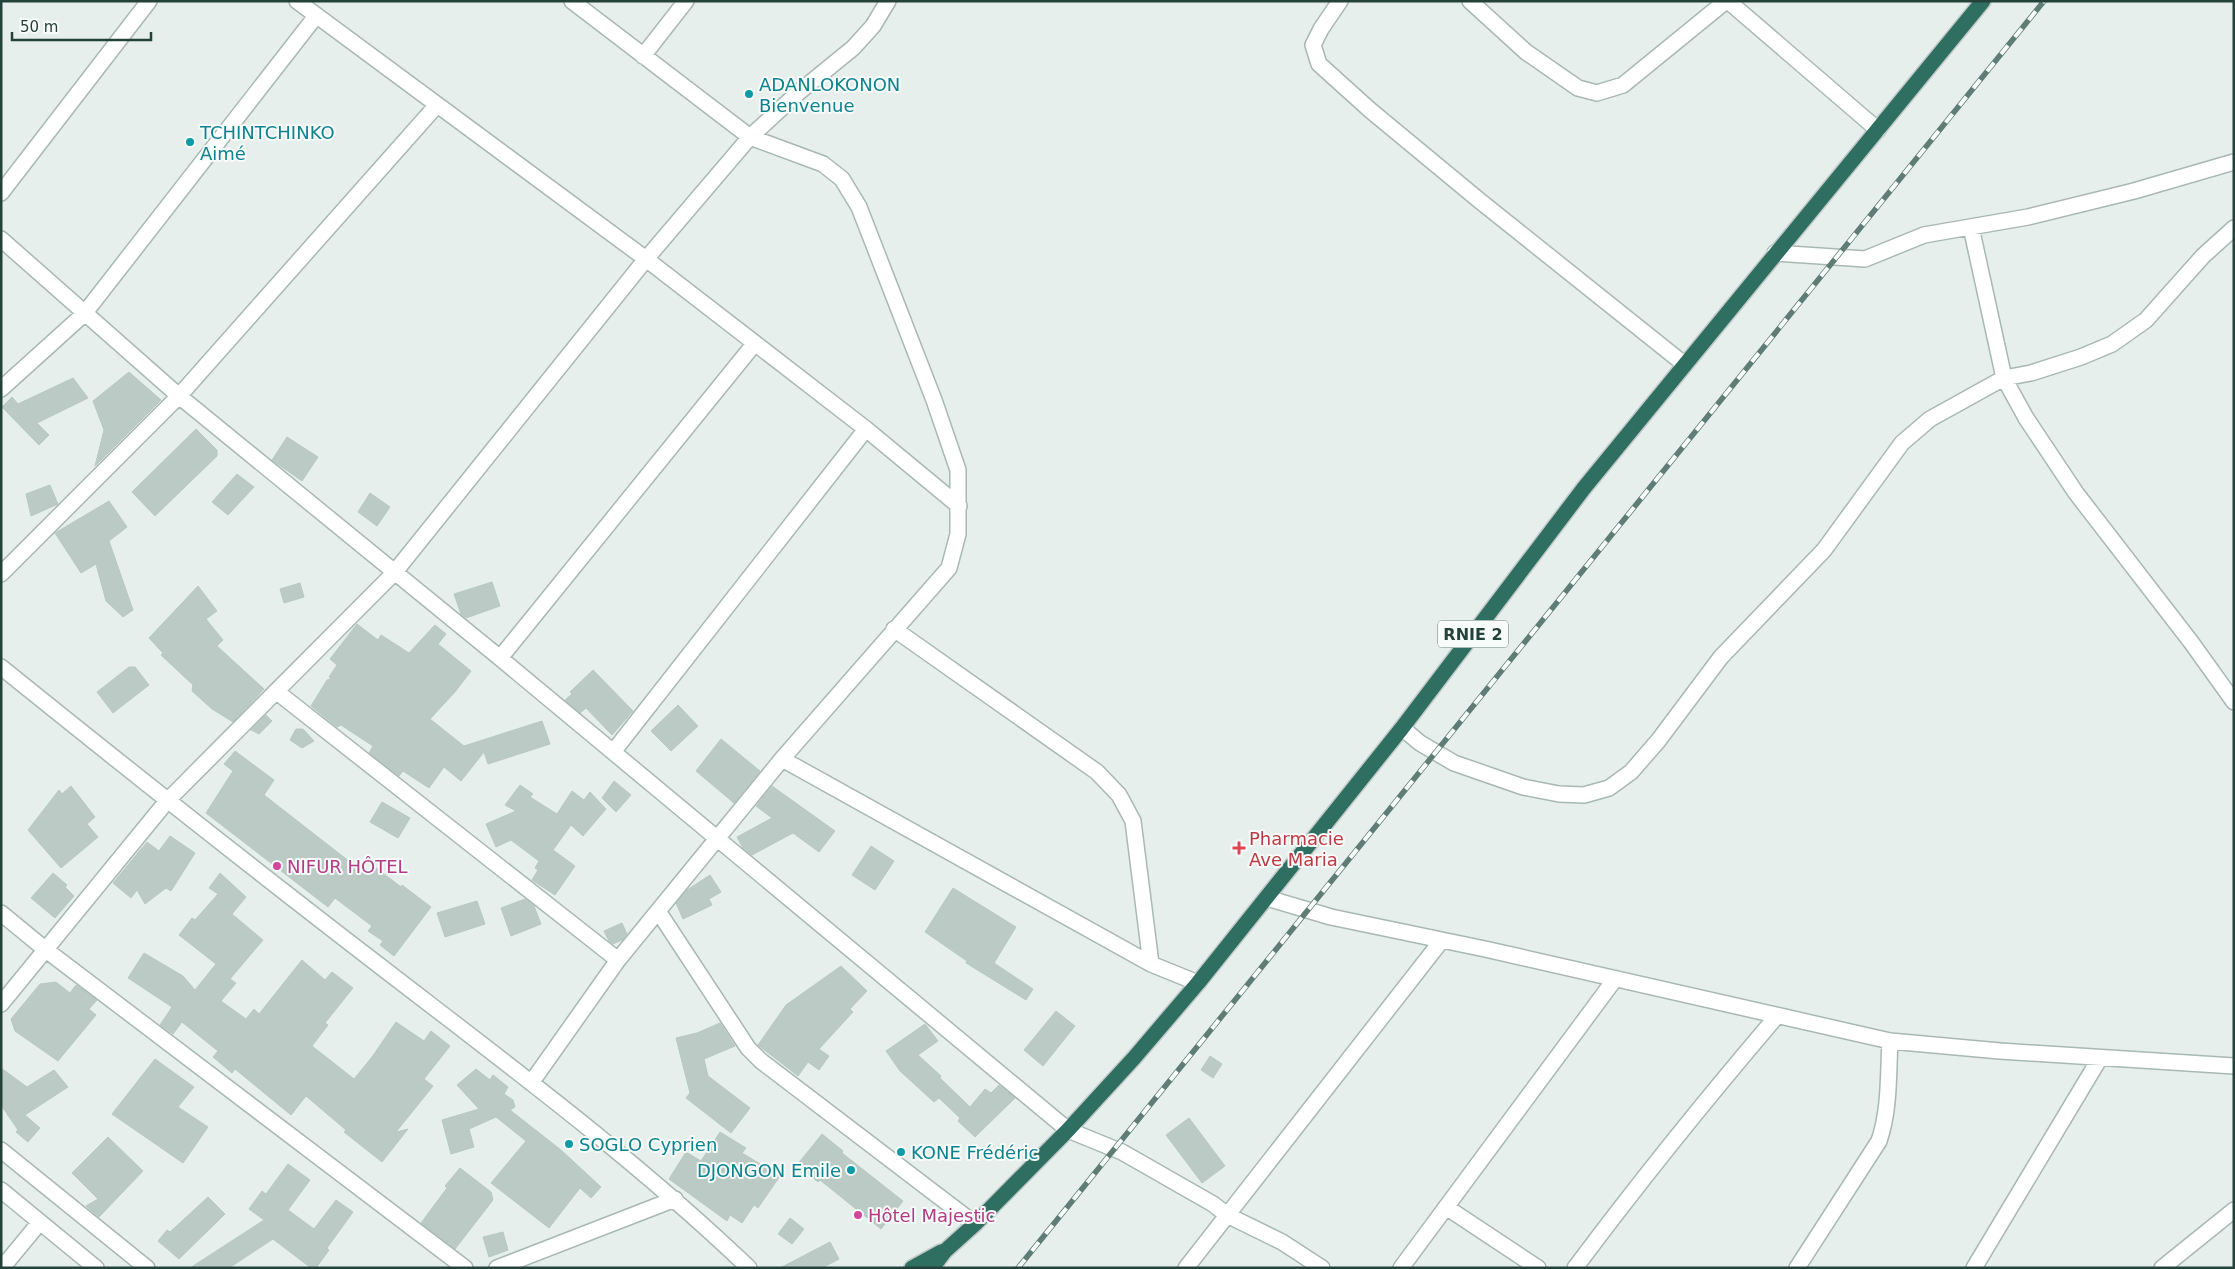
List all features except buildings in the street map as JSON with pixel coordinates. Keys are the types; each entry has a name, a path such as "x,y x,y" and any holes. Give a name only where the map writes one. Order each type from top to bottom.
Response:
{"highway":[{"name":"RNIE 2","path":"912,1268 944,1251 975,1224 1068,1130 1134,1058 1198,983 1402,728 1584,488 1982,1"},
{"name":"RNIE 2","path":"932,1268 944,1251"}],"street":[{"path":"1,193 149,1"},
{"path":"297,1 646,259 866,428 959,506"},
{"path":"531,1083 618,960 782,759 949,568 958,534 958,470 934,400 859,207 842,178 823,164 750,137 572,1"},
{"path":"643,56 686,1"},
{"path":"1,1004 167,801 394,573 646,259 750,137 799,92 853,48 873,26 888,1"},
{"path":"1340,1 1312,45 1320,64 1370,110 1480,201 1684,364"},
{"path":"1470,1 1526,52 1578,88 1597,94 1623,85 1727,1 1878,130"},
{"path":"1,389 84,314 316,16"},
{"path":"1,574 180,396 438,105"},
{"path":"1775,253 1865,259 1924,235 2038,215 2134,191 2234,162"},
{"path":"1971,227 2004,378 2026,418 2076,493 2191,642 2234,702"},
{"path":"1402,728 1420,743 1454,763 1523,787 1584,795 1609,788 1631,772 1658,741 1721,657 1824,550 1902,443 1930,419 2004,378 2031,373 2081,357 2112,344 2146,320 2203,256 2234,228"},
{"path":"1,239 84,314 180,396 500,658 1068,1130 1122,1152 1213,1204 1228,1215 1282,1242 1322,1268"},
{"path":"500,658 755,343"},
{"path":"613,752 866,428"},
{"path":"894,629 1097,772 1119,795 1133,821 1152,964"},
{"path":"1,667 167,801 531,1083 675,1199 749,1268"},
{"path":"277,692 618,960"},
{"path":"782,759 1152,964 1198,983"},
{"path":"1267,898 1331,917 1442,940 1890,1041 2000,1051 2234,1066"},
{"path":"658,911 748,1048 760,1061 975,1224"},
{"path":"1,913 46,950 465,1268"},
{"path":"1186,1268 1442,940"},
{"path":"1401,1268 1615,979"},
{"path":"1575,1268 1708,1096 1777,1016"},
{"path":"1796,1268 1879,1141 1884,1125 1887,1103 1890,1041"},
{"path":"1974,1268 2100,1058"},
{"path":"1,1150 147,1268"},
{"path":"1,1190 96,1268"},
{"path":"497,1268 675,1199"},
{"path":"1446,1207 1538,1268"},
{"path":"2162,1268 2234,1210"},
{"path":"2,1268 40,1222"}],"railway":[{"path":"1018,1268 2044,1"}],"place":[{"name":"ADANLOKONON Bienvenue","path":"749,94"},
{"name":"TCHINTCHINKO Aimé","path":"190,142"},
{"name":"Pharmacie Ave Maria","path":"1239,848"},
{"name":"NIFUR HÔTEL","path":"277,866"},
{"name":"SOGLO Cyprien","path":"569,1144"},
{"name":"KONE Frédéric","path":"901,1152"},
{"name":"DJONGON Emile","path":"851,1170"},
{"name":"Hôtel Majestic","path":"858,1215"}]}
